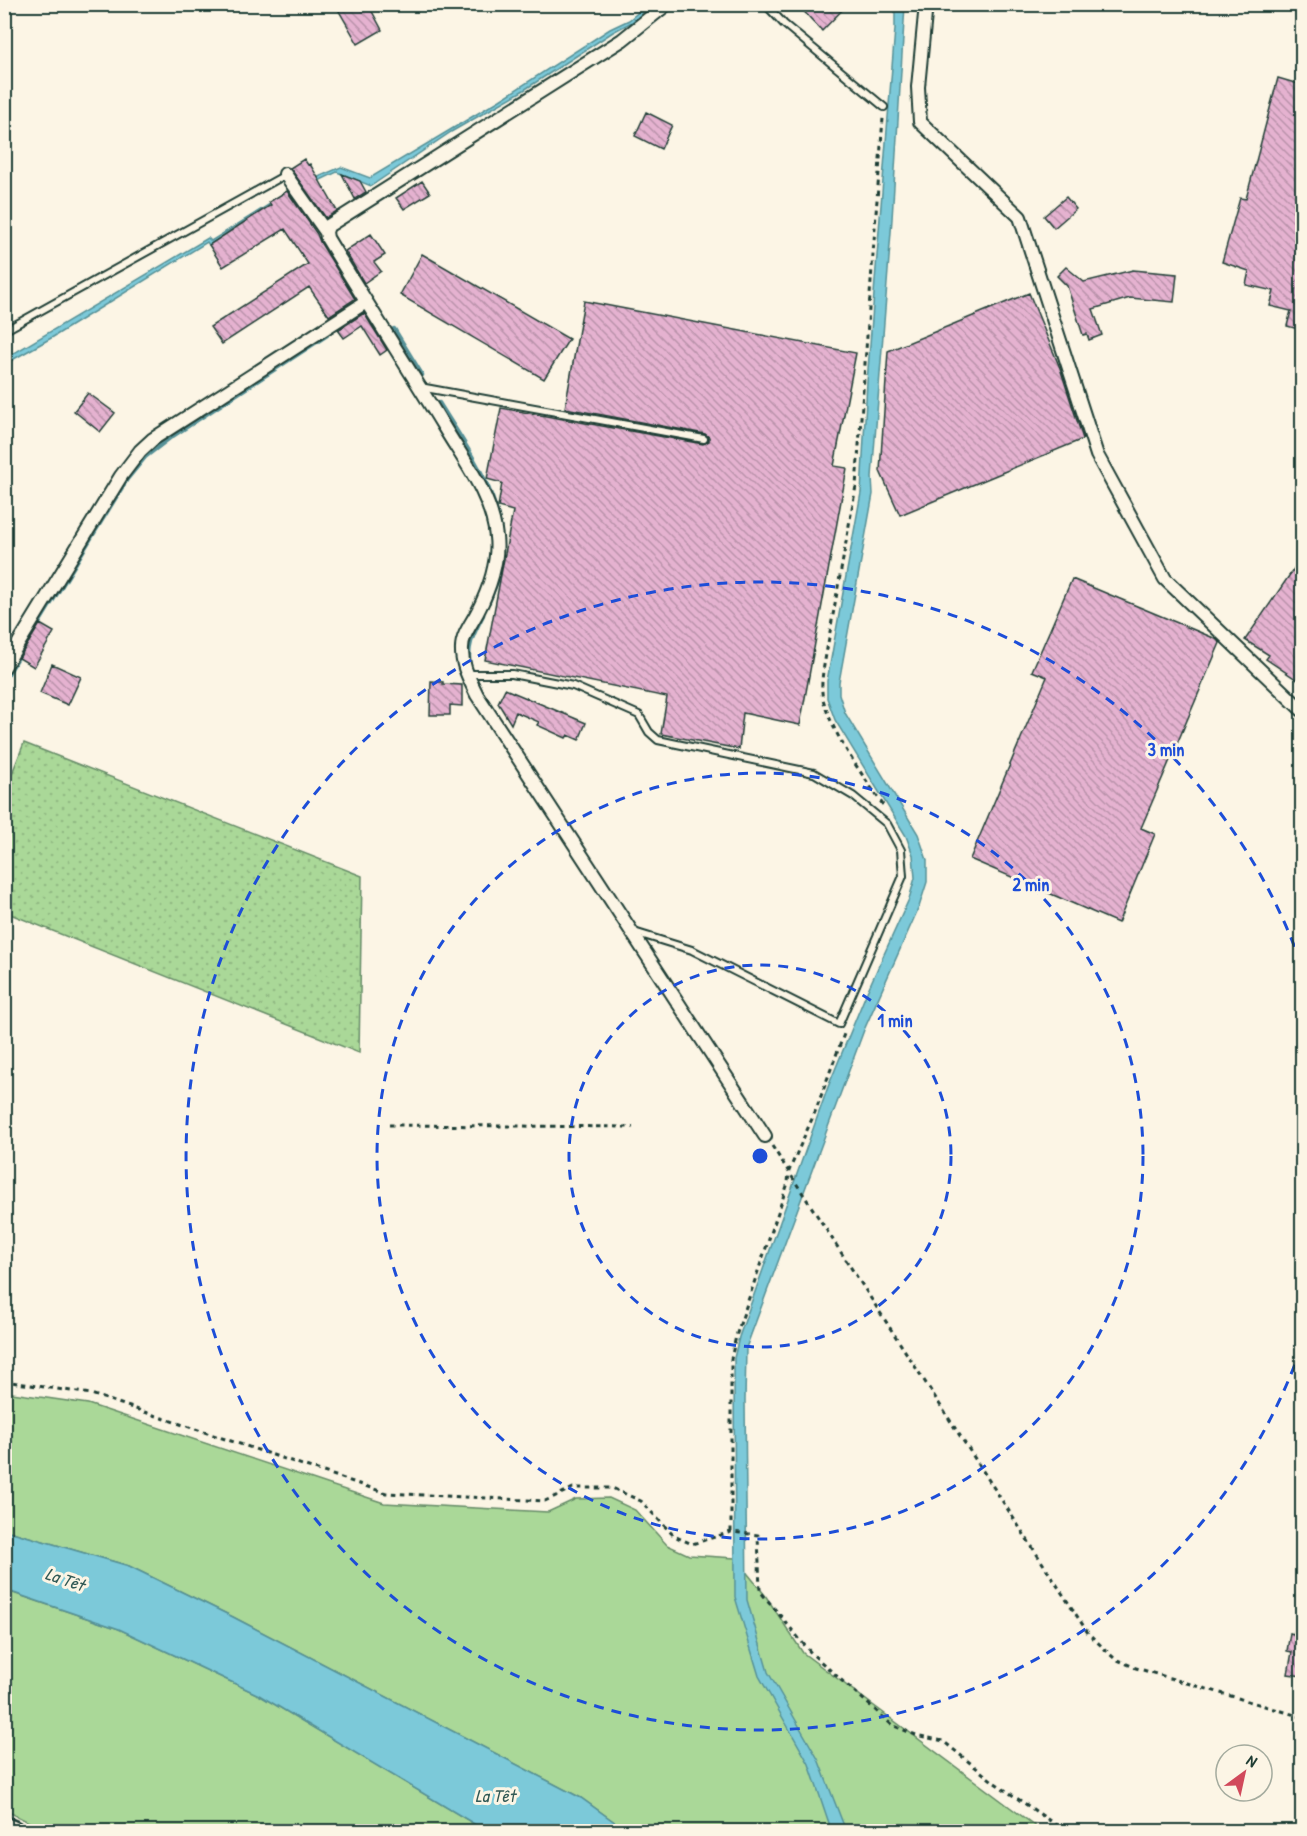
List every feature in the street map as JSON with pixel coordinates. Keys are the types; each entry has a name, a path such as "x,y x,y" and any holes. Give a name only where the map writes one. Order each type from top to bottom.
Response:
{"highway":[{"path":"4,1828 13,1832"}],"street":[{"path":"326,232 328,226 622,40 667,4"},
{"path":"926,4 918,87 920,122 1020,217 1097,455 1165,579 1302,710"},
{"path":"285,174 326,232 327,238 420,387 489,504 497,538 493,568 487,591 464,637 462,646 462,660 477,695 765,1136"},
{"path":"4,667 122,476 140,451 153,439 366,302"}],"lane":[{"path":"765,4 784,24 884,107"},
{"path":"4,331 285,174"},
{"path":"420,387 704,439"},
{"path":"467,674 512,674 573,686 639,715 649,732 658,740 814,773 853,796 887,824 902,850 903,876 839,1024 692,950 632,932"}],"path":[{"path":"883,806 835,729 823,697 822,684 856,486 884,107"},
{"path":"731,1532 731,1359 736,1336 788,1183 789,1171 815,1112 848,1025"},
{"path":"389,1125 633,1126"},
{"path":"765,1136 1088,1633 1115,1659 1136,1668 1302,1717"},
{"path":"4,1381 91,1394 386,1493 545,1501 573,1488 612,1488 641,1501 674,1536 692,1544 731,1532 758,1535 760,1591 811,1653 892,1725 916,1735 943,1741 995,1783 1066,1832"}],"green space":[{"path":"24,743 362,876 359,1053 5,912 5,791"},
{"path":"5,1392 88,1404 384,1503 548,1512 576,1499 609,1498 635,1510 667,1545 689,1555 735,1558 765,1595 803,1653 1042,1831 627,1831 581,1798 233,1617 129,1566 5,1530"},
{"path":"4,1590 119,1629 259,1695 486,1831 46,1831 5,1810"}],"water":[{"path":"647,5 651,5 632,22 524,90 451,132 371,186 337,172 310,185 308,183 302,187 300,185 341,167 370,178 500,100 610,29 629,20"},
{"path":"895,5 905,5 892,219 872,477 873,494 839,682 839,694 845,713 918,834 927,860 927,882 919,907 864,1030 746,1348 747,1600 768,1672 818,1759 846,1831 832,1832 809,1764 759,1676 735,1597 734,1358 739,1337 828,1087 866,994 909,899 915,878 913,855 906,836 835,720 827,698 827,681 861,493"},
{"path":"270,204 209,245 207,242 5,364 4,359 208,238 211,241"},
{"name":"La Têt","path":"5,1530 129,1566 233,1617 581,1798 627,1831 486,1831 259,1695 119,1629 5,1590"}],"building":[{"path":"335,4 368,4 382,30 358,44"},
{"path":"797,4 848,4 822,31"},
{"path":"1278,78 1302,85 1302,330 1287,326 1291,311 1270,306 1274,291 1246,285 1249,271 1222,262 1240,198 1246,199"},
{"path":"646,112 672,125 661,149 635,136"},
{"path":"304,159 308,165 310,164 337,211 326,218 290,168"},
{"path":"342,174 360,181 366,192 355,199"},
{"path":"422,181 430,193 404,209 396,198"},
{"path":"287,191 317,234 355,299 329,316 309,287 222,344 210,327 308,264 285,229 223,267 209,245 271,205 269,202"},
{"path":"1066,197 1076,209 1054,228 1044,216"},
{"path":"371,234 385,255 374,262 381,271 364,283 345,251"},
{"path":"422,254 569,339 544,379 400,295"},
{"path":"1066,267 1084,282 1133,270 1177,274 1174,302 1130,298 1093,309 1102,335 1089,340 1087,334 1083,335 1067,286 1057,276"},
{"path":"1029,293 1060,368 1083,439 900,515 880,471 888,351"},
{"path":"584,301 856,353 834,466 847,468 800,725 743,713 739,749 661,734 667,697 485,660 513,511 498,507 502,483 487,479 501,408 703,444 709,441 709,437 705,434 565,408"},
{"path":"364,313 387,350 380,355 362,326 344,338 338,330"},
{"path":"88,393 115,413 100,432 74,411"},
{"path":"1302,557 1302,683 1266,659 1269,655 1245,640"},
{"path":"1072,579 1216,639 1220,643 1141,828 1155,834 1118,923 970,859 1047,677 1032,671"},
{"path":"40,624 54,632 34,667 19,658"},
{"path":"52,664 81,677 68,705 40,693"},
{"path":"431,681 462,685 462,706 450,705 450,715 430,715"},
{"path":"505,689 586,723 579,740 568,735 566,738 537,725 539,722 516,712 511,724 498,703"},
{"path":"1295,1628 1302,1629 1302,1676 1288,1674 1292,1652 1287,1651 1290,1633 1294,1634"}],"waterway":[{"path":"394,329 422,375"},
{"path":"4,680 127,479 145,457 171,437 327,335"},
{"path":"439,403 486,483 493,499 501,535"},
{"path":"489,602 501,564"},
{"path":"470,666 470,646 483,615"}]}
